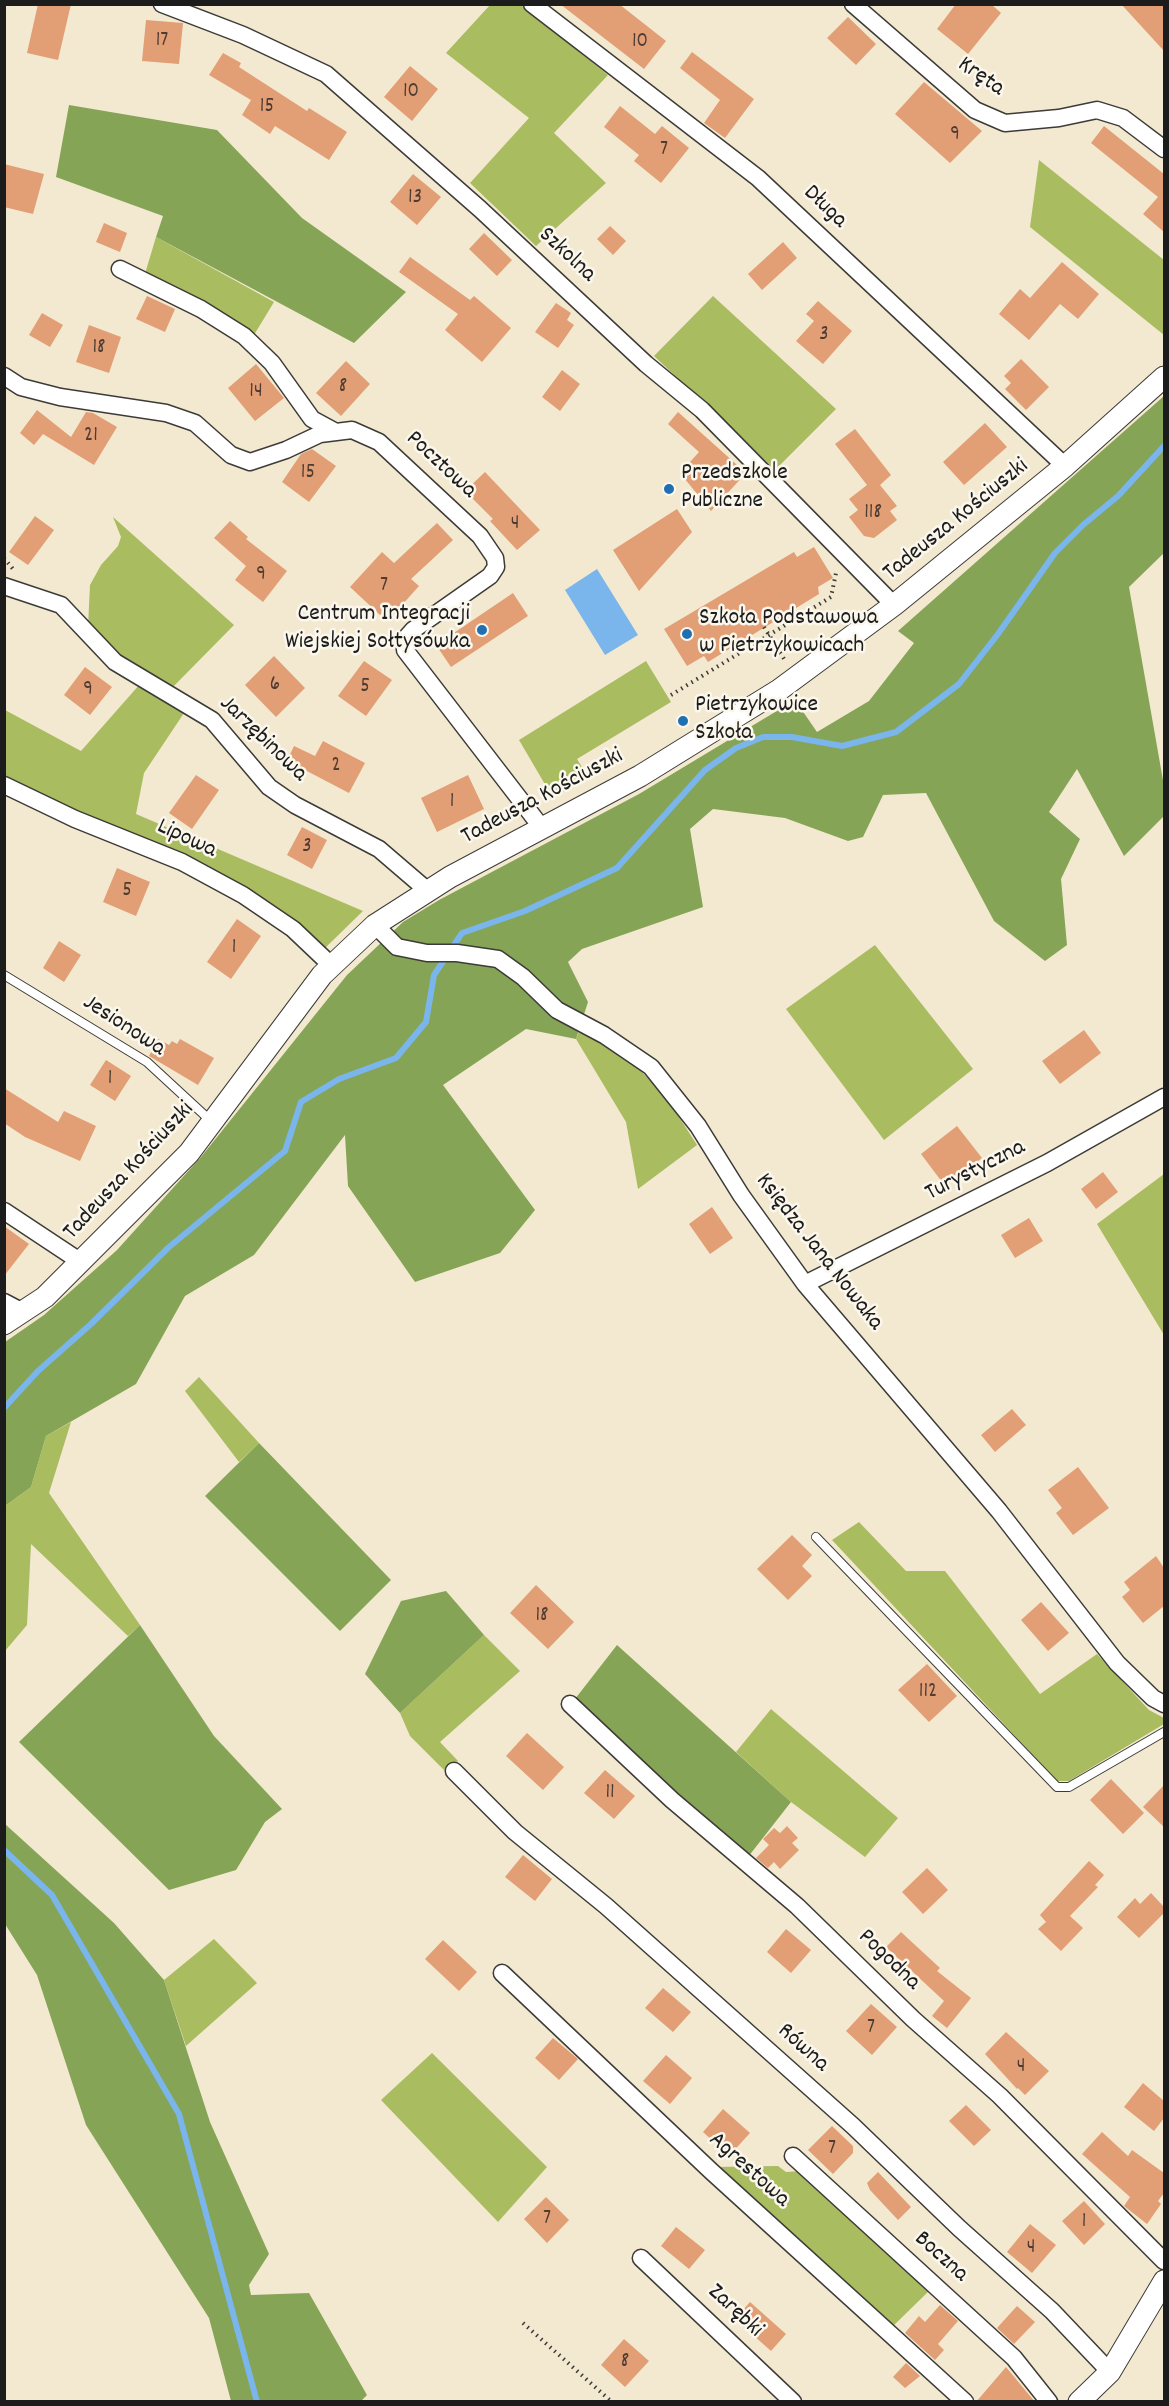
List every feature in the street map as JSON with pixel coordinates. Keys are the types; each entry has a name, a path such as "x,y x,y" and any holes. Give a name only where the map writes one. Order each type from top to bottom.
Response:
{"street":[{"name":"Szkolna","path":"162,4 243,35 326,74 480,209 646,364 702,410 894,605"},
{"name":"Długa","path":"532,4 758,178 1065,466"},
{"name":"Kręta","path":"853,4 975,110 1005,123 1059,118 1097,110 1123,118 1164,149"},
{"path":"120,269 201,309 244,336 272,363 312,419 336,432"},
{"name":"Pocztowa","path":"4,376 21,387 60,397 166,413 195,423 231,455 250,462 286,450 320,434 352,430 380,442 489,546 496,567 490,576 413,630 405,639 405,650 542,828"},
{"name":"Tadeusza Kościuszki","path":"4,1324 14,1307 45,1297 189,1153 322,975 375,925 428,891 640,776 769,696 894,605 1065,466 1164,377"},
{"name":"Jarzębinowa","path":"4,586 60,605 115,662 212,720 269,787 295,805 379,849 428,891"},
{"name":"Lipowa","path":"4,785 75,819 182,862 243,895 293,929 332,966"},
{"name":"Księdza Jana Nowaka","path":"375,925 396,947 498,959 523,977 557,1010 604,1035 651,1067 698,1126 741,1195 805,1284 999,1511 1117,1663 1153,1698 1164,1704"},
{"name":"Turystyczna","path":"805,1284 1047,1163 1164,1097"},
{"path":"4,1211 81,1262"},
{"name":"Pogodna","path":"570,1704 672,1800 797,1906 913,2019 1000,2096 1164,2261"},
{"name":"Równa","path":"454,1771 514,1832 606,1906 853,2126 958,2228 1052,2312 1110,2372"},
{"name":"Agrestowa","path":"502,1973 711,2171 965,2402"},
{"name":"Boczna","path":"793,2156 1014,2358 1049,2402"},
{"name":"Zarębki","path":"641,2258 793,2402"},
{"path":"1079,2402 1110,2372 1164,2281"}],"lane":[{"name":"Jesionowa","path":"4,975 147,1062 212,1122"},
{"path":"816,1537 1057,1787 1069,1787 1164,1732"}],"path":[{"path":"671,695 831,597 837,575 834,568"},
{"path":"764,627 789,667"},
{"path":"523,2323 612,2402"}],"green space":[{"path":"490,5 521,5 608,75 554,133 606,183 536,246 470,183 529,118 446,53"},
{"path":"69,105 217,130 302,218 406,292 354,343 156,237 163,216 56,177"},
{"path":"1039,160 1164,260 1164,335 1030,227"},
{"path":"156,237 274,302 254,335 144,277"},
{"path":"713,296 836,409 775,470 654,356"},
{"path":"1164,396 1164,553 1129,587 1164,786 1164,816 1124,856 1077,769 1049,812 1080,839 1061,879 1067,945 1045,961 994,921 926,793 883,795 863,837 848,841 785,818 713,809 690,829 703,907 582,949 568,962 588,1002 576,1039 526,1029 443,1085 535,1210 500,1253 415,1282 348,1186 345,1135 254,1255 185,1296 136,1384 46,1436 31,1487 5,1506 5,1342 44,1315 117,1250 201,1157 347,975 403,922 439,900 639,794 795,700 817,732 869,701 914,643 898,631"},
{"path":"113,517 234,625 170,690 121,659 88,627 90,585 101,565 118,546 121,537"},
{"path":"646,661 671,702 577,759 588,777 553,798 519,740"},
{"path":"140,684 184,713 144,773 136,814 363,911 322,951 300,928 5,779 5,710 81,751"},
{"path":"875,945 973,1069 884,1140 786,1009"},
{"path":"580,1029 639,1069 666,1097 697,1145 638,1189 626,1122 576,1039"},
{"path":"1164,1174 1164,1335 1097,1224"},
{"path":"199,1377 259,1443 239,1462 185,1391"},
{"path":"71,1422 49,1493 140,1625 128,1636 31,1544 27,1625 5,1651 5,1506 31,1487 46,1436"},
{"path":"259,1443 391,1580 340,1631 205,1496"},
{"path":"859,1522 906,1571 945,1571 1040,1694 1097,1654 1149,1710 1164,1718 1164,1724 1069,1781 1057,1781 832,1540"},
{"path":"446,1591 484,1635 400,1713 365,1674 401,1601"},
{"path":"140,1625 214,1736 282,1809 265,1822 236,1870 169,1890 19,1742"},
{"path":"484,1635 520,1671 440,1742 458,1761 446,1772 410,1736 400,1713"},
{"path":"617,1645 791,1802 748,1857 673,1792 575,1699"},
{"path":"771,1709 898,1818 865,1857 791,1802 736,1752"},
{"path":"5,1824 114,1923 164,1980 210,2122 269,2254 249,2285 251,2295 309,2293 367,2395 361,2401 231,2401 209,2318 86,2125 37,1975 5,1924"},
{"path":"214,1939 257,1983 186,2046 164,1980"},
{"path":"432,2053 547,2167 498,2222 381,2100"},
{"path":"778,2166 786,2172 802,2171 931,2289 890,2329 715,2167"}],"water":[{"path":"597,569 638,635 605,655 565,590"}],"building":[{"path":"38,4 71,4 58,60 27,53"},
{"path":"560,4 619,4 666,41 644,69"},
{"path":"956,4 991,4 1001,13 968,54 937,29"},
{"path":"1121,4 1164,4 1164,51"},
{"path":"848,17 876,44 856,65 827,38"},
{"path":"146,20 183,23 179,64 142,61"},
{"path":"692,52 754,99 725,138 704,123 720,100 680,68"},
{"path":"223,53 241,63 239,67 307,111 309,108 347,132 329,160 275,126 270,134 242,115 251,100 209,75"},
{"path":"410,66 438,89 412,121 384,97"},
{"path":"924,82 982,131 950,163 895,114"},
{"path":"620,106 655,134 662,126 689,148 661,183 634,161 639,155 604,127"},
{"path":"1104,126 1164,174 1164,232 1143,214 1158,197 1091,143"},
{"path":"4,164 44,174 33,214 4,207"},
{"path":"413,174 441,197 417,225 390,202"},
{"path":"104,223 127,233 120,252 96,242"},
{"path":"610,226 626,241 613,255 597,239"},
{"path":"484,233 512,260 497,276 469,249"},
{"path":"783,242 797,258 762,290 748,274"},
{"path":"410,257 470,300 474,296 511,328 482,362 445,330 458,314 399,272"},
{"path":"1062,262 1099,294 1078,319 1060,304 1029,340 999,314 1020,289 1030,298"},
{"path":"147,296 175,309 165,332 136,319"},
{"path":"818,301 852,331 823,364 796,341 814,321 806,314"},
{"path":"556,303 571,313 567,320 574,325 558,348 535,332"},
{"path":"42,313 63,325 50,347 29,335"},
{"path":"89,325 121,337 109,373 76,362"},
{"path":"1021,359 1049,387 1026,410 1005,389 1011,383 1004,376"},
{"path":"346,361 370,384 341,416 316,393"},
{"path":"256,364 284,398 255,421 228,388"},
{"path":"562,370 580,384 560,411 542,397"},
{"path":"37,410 71,437 86,412 93,413 117,427 94,465 43,434 34,445 20,433"},
{"path":"678,412 746,473 711,511 680,473 699,452 668,424"},
{"path":"985,423 1007,447 964,485 943,462"},
{"path":"855,429 891,475 880,485 897,506 890,511 897,520 874,538 864,536 849,517 858,510 849,499 867,485 835,444"},
{"path":"312,449 336,466 309,502 282,482 301,454"},
{"path":"485,472 540,530 517,550 490,521 493,519 465,491"},
{"path":"677,509 692,532 639,591 613,550"},
{"path":"35,516 54,530 28,565 9,552"},
{"path":"230,521 248,537 246,539 287,571 263,602 235,580 246,566 214,538"},
{"path":"437,523 453,540 411,579 419,586 393,615 386,609 380,615 350,587 382,552 394,563"},
{"path":"814,547 833,578 818,587 819,594 708,662 704,656 687,666 664,629 794,552 797,557"},
{"name":"Centrum Integracji Wiejskiej Sołtysówka","path":"513,593 528,616 451,667 436,645"},
{"path":"274,656 305,688 276,717 245,685"},
{"path":"364,661 392,680 366,716 338,696"},
{"path":"85,667 112,687 90,715 64,695"},
{"path":"323,741 365,763 349,793 303,769 302,773 285,765 294,746 315,756"},
{"path":"196,775 219,790 192,829 169,813"},
{"path":"468,775 484,809 437,832 421,798"},
{"path":"302,827 327,840 312,869 287,855"},
{"path":"117,868 150,882 136,916 103,902"},
{"path":"237,919 261,936 231,979 207,962"},
{"path":"59,941 81,955 64,982 43,968"},
{"path":"1084,1030 1101,1053 1060,1084 1042,1061"},
{"path":"158,1039 169,1045 172,1041 177,1044 180,1039 214,1058 198,1085 149,1056"},
{"path":"106,1060 131,1076 115,1101 90,1085"},
{"path":"4,1088 58,1122 64,1111 96,1126 80,1161 25,1137 4,1123"},
{"path":"957,1126 982,1158 945,1186 921,1154"},
{"path":"1103,1172 1118,1192 1096,1209 1081,1189"},
{"path":"712,1207 733,1238 710,1254 689,1224"},
{"path":"1029,1218 1043,1241 1015,1258 1001,1235"},
{"path":"4,1226 29,1244 4,1276"},
{"path":"1012,1409 1026,1425 995,1452 981,1435"},
{"path":"1078,1467 1109,1508 1073,1535 1056,1513 1062,1508 1048,1490"},
{"path":"792,1535 812,1555 802,1566 812,1576 788,1600 757,1569"},
{"path":"1156,1556 1164,1568 1164,1606 1143,1623 1122,1597 1130,1590 1124,1582"},
{"path":"536,1585 574,1622 548,1649 510,1613"},
{"path":"1041,1602 1069,1633 1048,1651 1021,1620"},
{"path":"927,1664 957,1696 929,1722 898,1690"},
{"path":"527,1733 564,1767 543,1790 506,1756"},
{"path":"605,1770 635,1796 614,1819 584,1793"},
{"path":"1111,1779 1144,1813 1123,1834 1090,1800"},
{"path":"1164,1785 1164,1827 1143,1807"},
{"path":"787,1826 798,1838 792,1843 799,1850 780,1869 774,1862 768,1868 756,1858 769,1845 763,1839 774,1828 780,1833"},
{"path":"523,1855 552,1879 535,1901 505,1877"},
{"path":"1089,1861 1104,1875 1095,1885 1098,1887 1070,1916 1083,1928 1061,1951 1038,1929 1046,1922 1040,1915"},
{"path":"927,1868 948,1890 923,1914 902,1892"},
{"path":"1151,1893 1164,1907 1164,1913 1139,1938 1117,1917 1135,1898 1140,1904"},
{"path":"786,1929 811,1950 791,1973 767,1952"},
{"path":"901,1932 940,1968 937,1971 971,1998 947,2028 932,2016 944,2001 886,1947"},
{"path":"443,1940 477,1972 459,1991 425,1959"},
{"path":"663,1988 691,2012 673,2032 645,2008"},
{"path":"871,2004 897,2027 872,2055 846,2031"},
{"path":"1006,2032 1049,2071 1025,2095 985,2054"},
{"path":"553,2038 578,2059 559,2080 535,2058"},
{"path":"666,2055 692,2078 670,2104 643,2081"},
{"path":"1143,2083 1164,2101 1164,2118 1154,2131 1124,2107"},
{"path":"966,2105 991,2130 974,2146 949,2121"},
{"path":"723,2109 750,2133 729,2156 703,2132"},
{"path":"832,2126 853,2146 853,2153 833,2174 808,2150"},
{"path":"1102,2132 1128,2156 1132,2150 1164,2173 1164,2193 1158,2201 1161,2204 1147,2224 1124,2206 1130,2197 1082,2154"},
{"path":"878,2172 911,2207 898,2220 870,2190 867,2183"},
{"path":"546,2197 569,2220 547,2243 524,2219"},
{"path":"1084,2201 1105,2224 1084,2245 1062,2221"},
{"path":"1030,2224 1056,2245 1032,2273 1007,2252"},
{"path":"676,2227 705,2250 689,2269 661,2246"},
{"path":"750,2302 786,2334 771,2351 735,2319"},
{"path":"940,2305 958,2321 938,2344 944,2350 935,2360 905,2333 919,2316 925,2322"},
{"path":"1017,2306 1035,2322 1014,2344 997,2328"},
{"path":"624,2339 649,2361 625,2387 601,2365"},
{"path":"906,2363 920,2376 905,2388 893,2377"},
{"path":"1006,2367 1035,2402 976,2402"}],"waterway":[{"path":"4,1408 38,1371 91,1324 169,1247 285,1151 301,1102 339,1079 396,1058 426,1022 434,975 462,933 525,911 617,868 705,770 736,748 763,737 792,737 842,746 896,732 959,684 998,634 1055,553 1083,525 1118,496 1164,446"},
{"path":"4,1850 52,1895 179,2114 257,2402"}],"place":[{"name":"Przedszkole Publiczne","path":"669,489"},
{"name":"Centrum Integracji Wiejskiej Sołtysówka","path":"482,630"},
{"name":"Szkoła Podstawowa w Pietrzykowicach","path":"687,634"},
{"name":"Pietrzykowice Szkoła","path":"683,721"}]}
